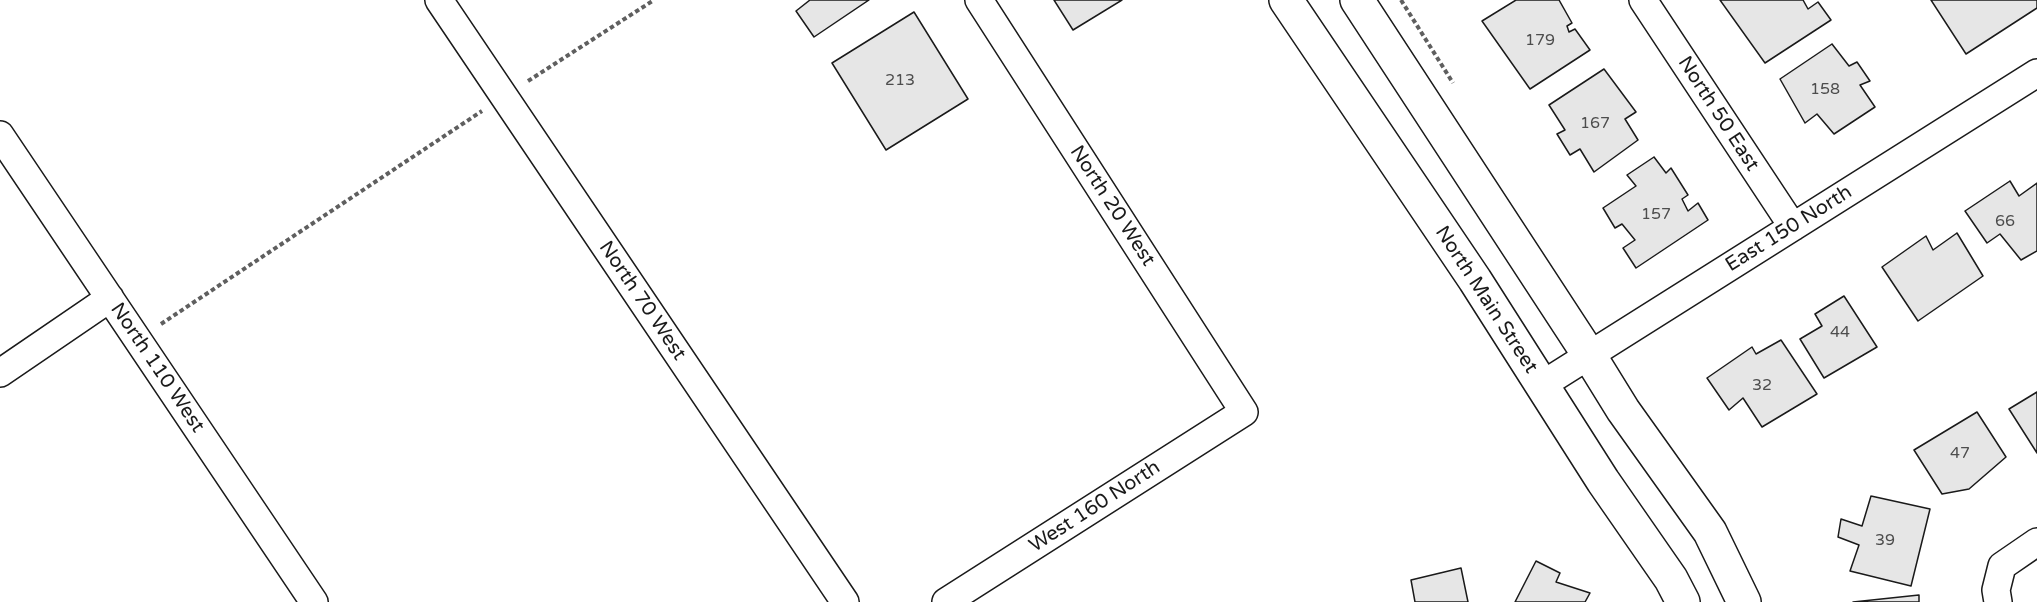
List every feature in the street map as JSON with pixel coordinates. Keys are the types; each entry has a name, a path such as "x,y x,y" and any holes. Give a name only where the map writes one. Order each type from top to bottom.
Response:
{"main road":[{"name":"North Main Street","path":"1286,0 1475,280 1603,481 1671,579 1683,602"},
{"path":"1357,0 1623,410 1710,532 1744,602"}],"street":[{"name":"North 70 West","path":"439,0 845,602"},
{"name":"North 20 West","path":"979,0 1244,412"},
{"name":"North 50 East","path":"1643,0 1792,227"},
{"name":"East 150 North","path":"1542,385 2037,73"},
{"name":"North 110 West","path":"0,135 314,602"},
{"path":"0,373 111,298"},
{"name":"West 160 North","path":"946,602 1244,412"},
{"path":"1998,602 1996,590 2002,566 2037,542"}],"path":[{"path":"138,339 654,0"}],"building":[{"path":"810,0 869,0 814,37 796,11"},
{"path":"1054,0 1122,0 1073,30"},
{"path":"1516,0 1559,0 1572,23 1567,26 1569,32 1575,29 1590,50 1530,89 1482,21"},
{"path":"1720,0 1803,0 1808,9 1818,2 1831,20 1765,63"},
{"path":"1931,0 2037,0 2037,8 1966,54"},
{"path":"914,12 968,99 886,150 832,63"},
{"path":"1832,44 1849,66 1857,62 1870,81 1860,85 1875,107 1834,134 1817,114 1805,123 1780,79"},
{"path":"1604,69 1636,112 1625,119 1638,140 1594,172 1580,149 1570,155 1557,134 1565,130 1549,105"},
{"path":"1654,157 1666,173 1671,168 1688,195 1682,199 1688,211 1698,203 1708,220 1636,268 1623,248 1635,240 1622,224 1615,228 1603,208 1636,186 1627,175"},
{"path":"2010,181 2019,196 2037,183 2037,251 2021,260 2000,234 1987,243 1965,211"},
{"path":"1957,233 1983,276 1918,321 1882,267 1926,236 1933,250"},
{"path":"1844,296 1877,347 1824,378 1800,339 1822,326 1815,314"},
{"path":"1781,340 1817,394 1762,427 1743,398 1729,410 1707,378 1752,347 1756,354"},
{"path":"2037,392 2037,453 2009,409"},
{"path":"1977,412 2006,457 1969,489 1942,494 1914,450"},
{"path":"1871,496 1930,509 1911,586 1850,571 1859,545 1838,537 1841,519 1862,526"},
{"path":"1536,561 1560,573 1556,582 1590,593 1585,602 1515,602"},
{"path":"1461,568 1468,602 1415,602 1411,580"},
{"path":"1919,595 1919,602 1853,602"}]}
